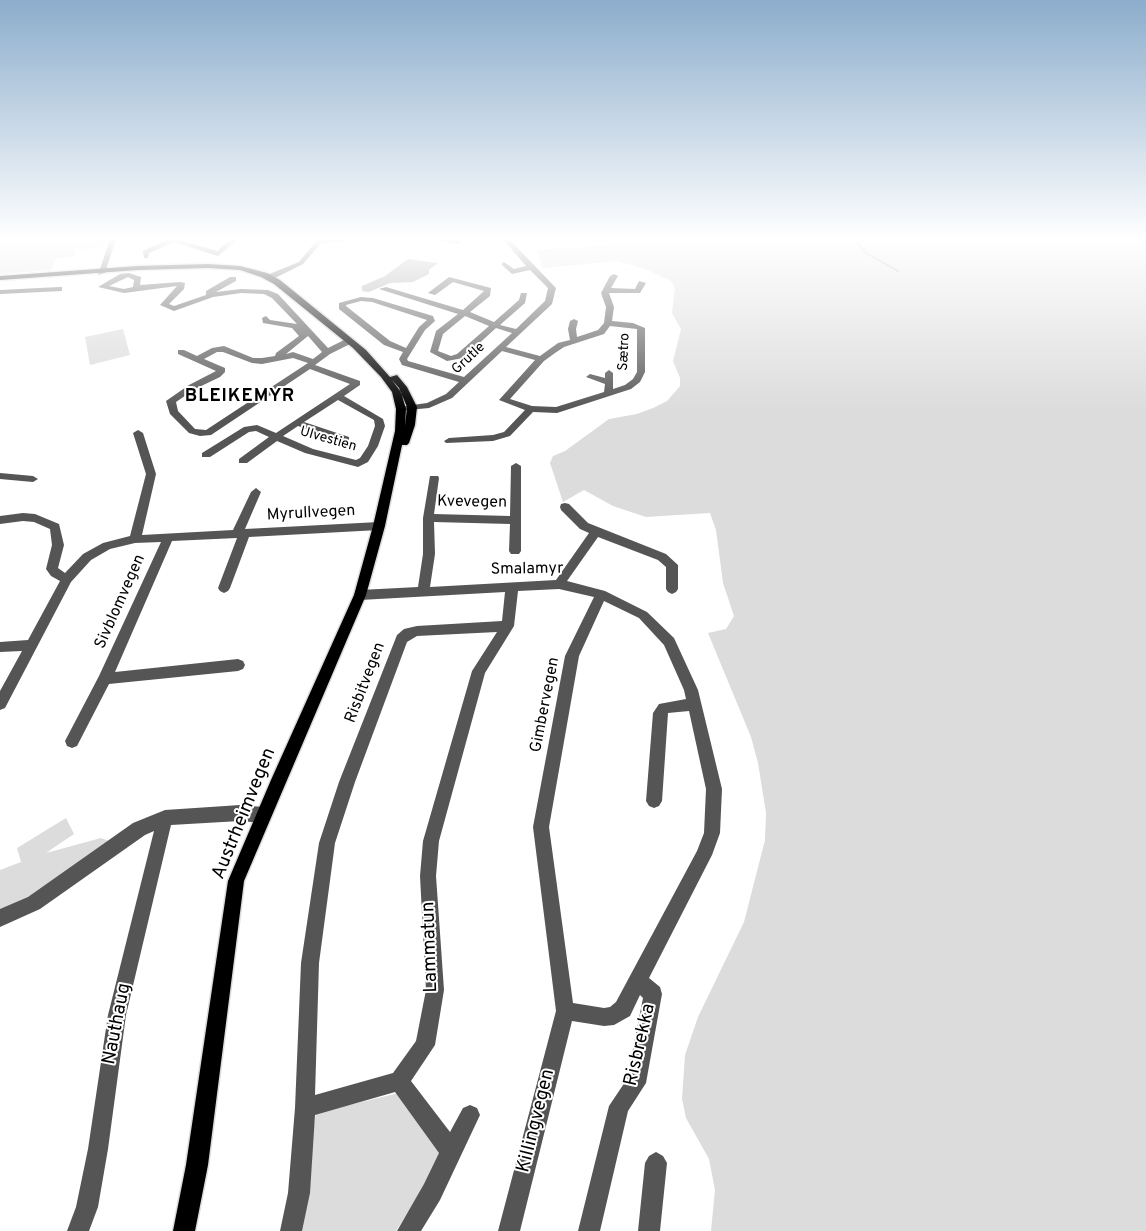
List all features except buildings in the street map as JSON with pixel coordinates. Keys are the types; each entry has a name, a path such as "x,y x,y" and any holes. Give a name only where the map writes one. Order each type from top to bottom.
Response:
{"main road":[{"name":"Austrheimvegen","path":"294,296 396,379 403,387 412,408 410,425 394,478 389,485"},
{"name":"Austrheimvegen","path":"184,1231 197,1165 236,881 360,595 389,485 389,477 400,431 401,409 391,384 357,348"}],"street":[{"path":"171,296 164,305 174,309 204,296"},
{"path":"275,296 327,352"},
{"path":"407,296 478,318 493,326 518,332"},
{"path":"485,296 439,333 434,352 450,359 460,356 522,301 524,296"},
{"name":"Grutle","path":"401,409 440,401 449,396 502,348 549,302 551,296"},
{"name":"Sætro","path":"606,296 610,307 608,323 601,332 561,345 541,359 504,400 531,409 550,410 566,408 628,387 637,380 641,372 642,330 638,326 608,323"},
{"path":"407,351 387,343 348,312 342,307 342,299 373,300 430,318 431,321 422,329 407,351 403,359 405,363 466,382"},
{"path":"266,318 266,321 295,326 304,336 276,358"},
{"path":"574,321 572,329 574,341"},
{"path":"181,352 220,368 221,372 176,396 171,401 170,405 173,412 192,431 200,434 208,433 327,352 349,342"},
{"path":"502,348 541,359"},
{"path":"198,359 215,350 224,349 252,360 262,361 294,355 357,384 243,461"},
{"name":"Sætro","path":"590,377 609,377 609,393"},
{"name":"Ulvestien","path":"206,455 251,428 257,428 309,451 358,464 364,460 377,437 380,426 378,419 339,396"},
{"path":"449,441 493,438 508,434 531,409"},
{"path":"298,423 346,439"},
{"path":"135,539 151,474 138,433"},
{"name":"Kvevegen","path":"515,551 516,466"},
{"path":"0,476 34,479"},
{"name":"Kvevegen","path":"423,591 430,554 428,518 434,478"},
{"name":"Myrullvegen","path":"224,588 256,492"},
{"path":"565,507 584,526 662,556 672,565 672,589"},
{"path":"0,520 23,517 35,518 47,522 54,527 58,545 52,570 67,579"},
{"name":"Kvevegen","path":"428,518 515,520"},
{"name":"Myrullvegen","path":"0,704 67,579 88,557 107,546 135,539 379,526"},
{"path":"559,584 596,532"},
{"name":"Sivblomvegen","path":"72,741 105,680 168,538"},
{"name":"Smalamyr","path":"360,595 559,584 601,594 643,615 669,642 691,690 714,790 712,833 708,844"},
{"path":"508,626 512,586"},
{"name":"Gimbervegen","path":"542,827 572,656 601,594"},
{"name":"Lammatun","path":"399,1081 424,1045 435,990 428,876 431,841 479,671 508,626"},
{"name":"Risbitvegen","path":"305,1108 310,963 327,842 356,756 402,639 417,631 508,626"},
{"path":"0,647 32,645"},
{"path":"105,680 238,664"},
{"path":"654,801 660,713 664,708 694,704"},
{"path":"0,918 34,903 139,829 165,818 240,813 264,815"},
{"name":"Nauthaug","path":"78,1231 87,1207 98,1150 117,1015 165,818"},
{"name":"Killingvegen","path":"509,1231 565,1011 542,827"},
{"name":"Risbrekka","path":"589,1231 619,1106 636,1083 652,1006 653,994 638,981 708,844"},
{"path":"565,1011 604,1017 614,1016 623,1009 638,981"},
{"path":"291,1231 299,1192 305,1108 399,1081 451,1152"},
{"path":"408,1231 432,1192 470,1115"},
{"path":"649,1231 656,1163"}],"shaded area":[{"path":"674,296 1146,296 1146,1231 711,1231 715,1190 709,1159 686,1118 682,1099 685,1055 698,1017 744,922 765,840 766,813 758,763 751,737 708,633 726,629 734,616 723,583 716,530 710,513 646,517 613,506 584,490 563,502 550,463 553,456 565,451 609,419 637,414 653,408 667,401 680,386 680,378 673,361 681,329 672,313"},
{"path":"123,329 130,355 90,365 85,337"},
{"path":"66,818 74,834 46,853 101,838 120,845 66,880 0,910 0,870 21,862 17,848"},
{"path":"399,1093 445,1154 396,1231 297,1231 316,1113"}],"district":[{"name":"BLEIKEMYR","path":"240,397"}]}
